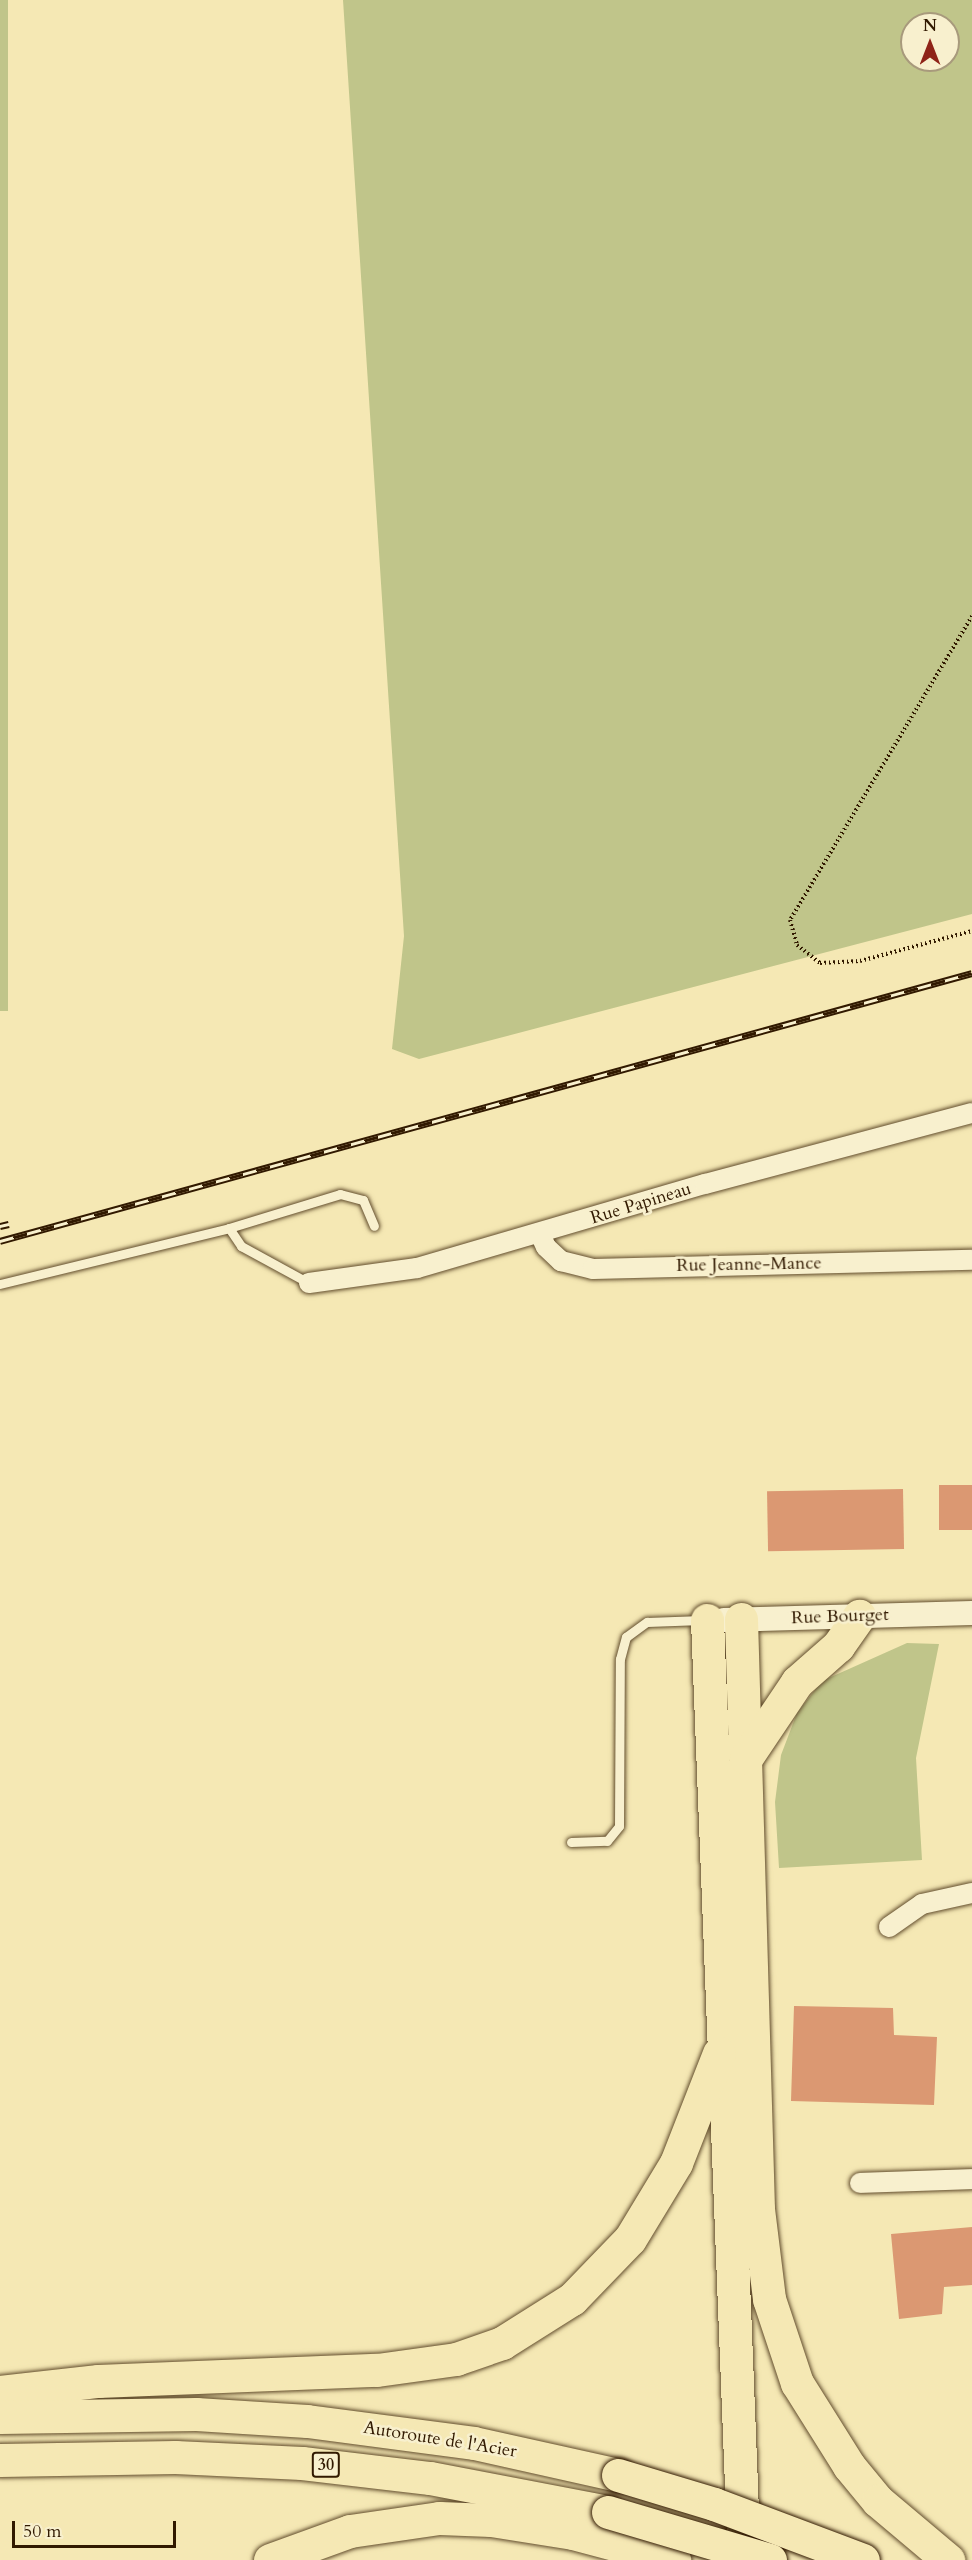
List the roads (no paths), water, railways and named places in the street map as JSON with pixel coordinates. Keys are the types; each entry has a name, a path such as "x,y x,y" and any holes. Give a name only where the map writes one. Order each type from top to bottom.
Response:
{"highway":[{"path":"746,1758 797,1682 838,1646 859,1616"},
{"path":"741,1619 763,2272 781,2346 823,2426 878,2501 948,2560"},
{"path":"707,1620 744,2560"},
{"path":"0,2392 98,2380 377,2370 456,2359 502,2343 572,2299 630,2239 676,2163 723,2041"},
{"name":"Autoroute de l'Acier","path":"0,2417 177,2414 307,2421 474,2443 618,2475 714,2504 863,2560"},
{"name":"30","path":"0,2460 175,2457 302,2463 439,2480 604,2526 770,2560"},
{"path":"270,2560 350,2531 439,2518 604,2526 674,2560"}],"street":[{"name":"Rue Papineau","path":"309,1283 417,1268 705,1185 972,1113"},
{"name":"Rue Jeanne-Mance","path":"540,1234 561,1261 593,1269 972,1260"},
{"name":"Rue Bourget","path":"707,1620 972,1613"},
{"path":"890,1927 922,1904 972,1893"},
{"path":"860,2183 972,2179"}],"lane":[{"path":"0,1284 229,1228 340,1194 363,1200 374,1226"},
{"path":"229,1228 241,1246 309,1283"},
{"path":"571,1842 607,1840 619,1826 620,1659 626,1637 647,1622 707,1620"}],"railway":[{"path":"0,1241 972,973"},
{"path":"0,1226 9,1224"}]}
